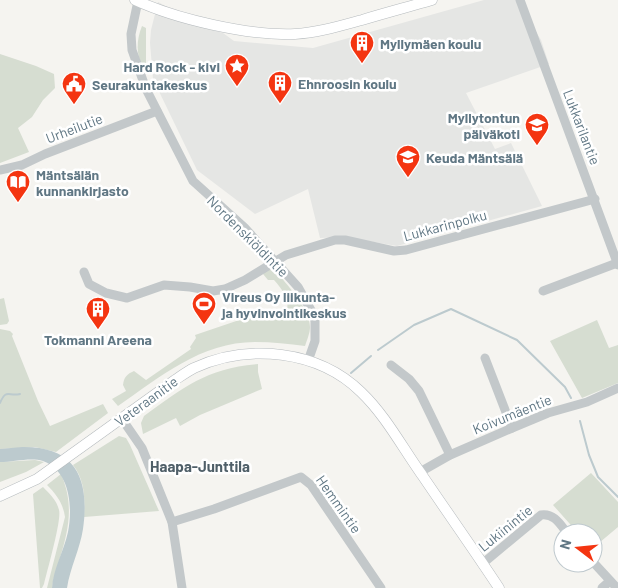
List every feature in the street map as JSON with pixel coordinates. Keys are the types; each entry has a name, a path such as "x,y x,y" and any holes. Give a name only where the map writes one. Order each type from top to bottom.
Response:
{"main road":[{"path":"137,1 154,9 178,16 262,33 294,34 335,28 432,0"},
{"name":"Veteraanitie","path":"0,496 28,484 47,472 175,380 195,368 235,356 262,353 286,355 308,361"},
{"path":"308,361 326,368 347,380 363,394 391,429 499,588"}],"street":[{"name":"Lukkarilantie","path":"520,0 618,264"},
{"name":"Nordenskiöldintie","path":"137,1 132,34 132,50 142,80 193,181 244,228 298,287 312,312 316,332 308,361"},
{"name":"Urheilutie","path":"0,170 22,165 45,154 157,111"},
{"name":"Lukkarinpolku","path":"84,272 89,284 106,293 127,298 164,285 220,291 245,280 275,261 297,251 335,240 345,240 394,251 406,250 595,199"},
{"path":"543,291 618,264"},
{"path":"485,358 512,428"},
{"path":"392,365 409,379 419,391 450,455"},
{"name":"Koivumäentie","path":"420,472 450,455 512,428 548,413 587,402 618,388"},
{"path":"122,419 142,448 172,522 182,588"},
{"name":"Hemmintie","path":"172,522 300,477 311,485 381,588"},
{"name":"Lukiinintie","path":"482,564 541,515 552,516 558,523"},
{"path":"603,573 617,588"},
{"path":"602,588 610,581"}],"shaded area":[{"path":"484,0 517,0 541,40 549,64 466,93 495,149 511,143 542,206 397,246 345,237 320,238 308,189 255,214 197,170 153,79 150,43 151,30 158,2 209,29 223,33 234,41 313,48"},
{"path":"142,26 146,28 146,68 143,68 138,53 138,42"},
{"path":"0,54 54,74 55,88 43,100 32,117 18,128 29,152 0,163"},
{"path":"271,269 275,270 291,289 306,312 310,327 305,346 255,342 217,348 182,363 118,406 112,399 126,391 123,385 128,375 134,371 146,380 191,349 190,347 196,338 195,335 254,315 257,319 269,320 284,316 287,304 281,288 274,280 268,280 263,274"},
{"path":"4,298 9,321 7,324 0,325 0,299"},
{"path":"597,320 609,348 618,345 618,383 582,398 550,341"},
{"path":"0,329 10,331 13,334 12,336 38,401 50,426 103,404 108,413 56,452 35,447 0,449"},
{"path":"258,364 262,389 200,415 180,426 176,418 143,434 141,423 144,416 184,388 224,370"},
{"path":"119,436 126,438 130,445 159,511 84,517 82,483 73,465"},
{"path":"40,448 55,452 67,459 81,481 85,511 83,529 67,588 52,588 54,574 68,532 70,512 68,491 59,473 43,461 0,462 0,449"},
{"path":"35,460 44,462 26,472 0,482 0,462"},
{"path":"591,473 618,502 618,527 603,540 603,523 569,523 553,505"},
{"path":"61,474 68,496 68,526 52,588 47,588 65,517 59,499 47,485"},
{"path":"43,487 57,504 59,515 44,584 40,588 33,494"}],"waterway":[{"path":"378,350 414,325 451,309 517,340 565,387 571,398"},
{"path":"351,373 371,356"},
{"path":"0,403 6,394 20,394"},
{"path":"580,421 589,455 598,477 618,497"}],"place":[{"name":"Myllymäen koulu","path":"362,64"},
{"name":"Hard Rock - kivi","path":"237,87"},
{"name":"Ehnroosin koulu","path":"280,104"},
{"name":"Seurakuntakeskus","path":"74,105"},
{"name":"Myllytontun päiväkoti","path":"537,146"},
{"name":"Keuda Mäntsälä","path":"408,178"},
{"name":"Mäntsälän kunnankirjasto","path":"18,203"},
{"name":"Vireus Oy liikunta- ja hyvinvointikeskus","path":"204,325"},
{"name":"Tokmanni Areena","path":"98,330"}],"district":[{"name":"Haapa-Junttila","path":"200,466"}]}
